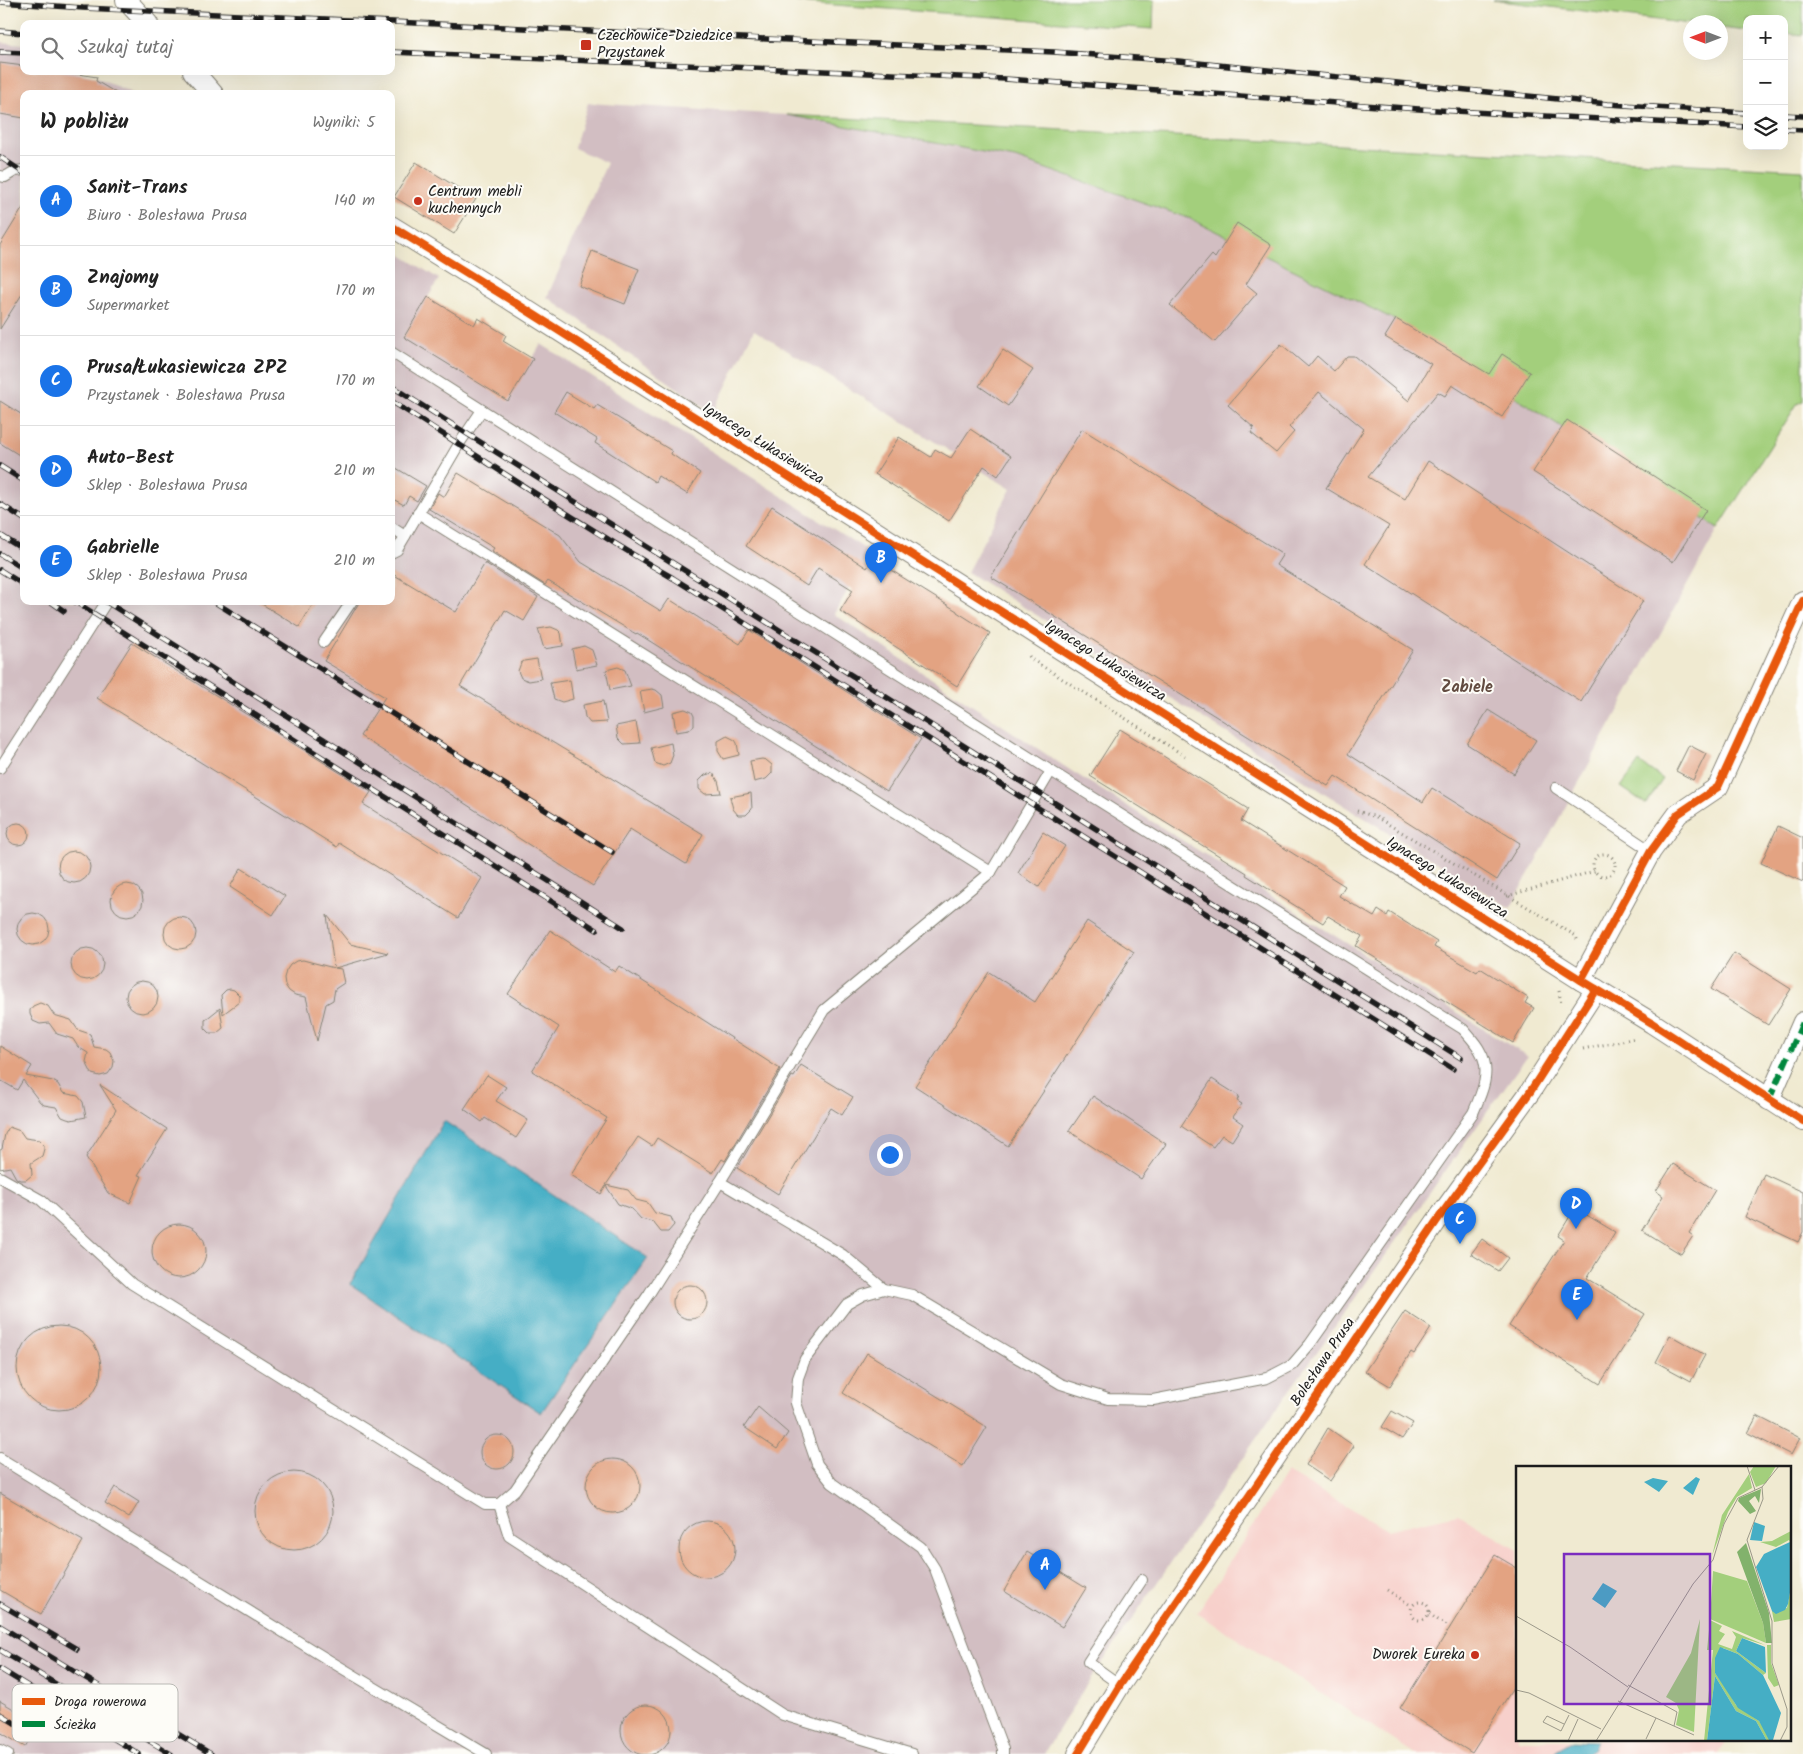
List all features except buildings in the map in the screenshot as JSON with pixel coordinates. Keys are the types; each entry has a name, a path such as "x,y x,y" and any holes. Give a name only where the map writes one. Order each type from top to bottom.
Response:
{"street":[{"path":"126,0 144,20"},
{"path":"196,75 210,90"},
{"name":"Ignacego Łukasiewicza","path":"395,228 1652,1023 1803,1121"},
{"name":"Bolesława Prusa","path":"1078,1754 1120,1685 1436,1222 1530,1092 1560,1046 1651,851 1678,814 1718,787 1803,601"},
{"path":"1769,1100 1803,1022"}],"lane":[{"path":"2,180 15,171 20,170"},
{"path":"395,355 1051,771 1463,1029 1480,1051 1486,1067 1482,1093 1473,1113 1310,1344 1292,1365 1266,1378 1153,1400 1108,1399 1061,1384 912,1295 884,1290 863,1295 847,1304 804,1359 798,1378 796,1403 817,1464 832,1483 921,1547 935,1569 1003,1749 1003,1754"},
{"path":"395,551 459,444 482,410"},
{"path":"418,514 991,872"},
{"path":"395,530 405,536"},
{"path":"0,768 104,605"},
{"path":"324,642 349,605"},
{"path":"0,1177 41,1200 132,1284 486,1504 499,1504 515,1490 638,1310 720,1182 824,1010 991,872 1051,771"},
{"path":"1556,788 1651,851"},
{"path":"720,1182 843,1255 884,1290"},
{"path":"0,1458 343,1669 486,1754"},
{"path":"499,1504 509,1536 783,1715 912,1754"},
{"path":"1120,1685 1088,1662 1142,1580"},
{"path":"0,1750 8,1754"}],"path":[{"path":"1507,896 1595,871 1604,876 1610,874 1615,865 1612,858 1606,855 1599,856 1594,861 1595,871"},
{"path":"1560,1046 1569,1051 1643,1037 1652,1023"},
{"path":"1387,1590 1412,1606"},
{"path":"1416,1602 1425,1603 1429,1608 1429,1614 1425,1619 1416,1619 1411,1615 1412,1606 1416,1602"},
{"path":"1429,1614 1450,1628"}],"shaded area":[{"path":"0,42 20,44 20,75 89,75 125,90 20,90 20,605 395,605 395,258 398,253 439,279 404,337 508,401 541,344 870,552 834,614 1073,772 1527,1056 1287,1394 1083,1690 1044,1754 0,1754"},
{"path":"588,103 787,115 1015,158 1191,219 1407,326 1718,529 1510,908 967,572 1011,489 754,330 713,413 547,297 607,163 574,148"},
{"path":"1287,1472 1387,1530 1457,1514 1516,1549 1516,1742 1725,1742 1719,1754 1415,1754 1197,1613"}],"green space":[{"path":"797,0 1154,0 1153,29 796,2"},
{"path":"1493,0 1803,0 1803,35 1788,33 1788,15 1743,15 1743,31 1728,29 1728,15 1683,15 1683,23"},
{"path":"787,115 1803,170 1803,401 1797,404 1718,529 1407,326 1191,219 1015,158"},
{"path":"1639,762 1663,779 1646,804 1621,787"}],"water":[{"path":"444,1121 648,1258 541,1413 350,1284"},
{"path":"1570,1742 1596,1742 1593,1749 1588,1754 1552,1754"}],"railway":[{"path":"0,2 83,8 348,20"},
{"path":"395,22 1054,52 1178,61 1608,104 1743,113"},
{"path":"0,31 20,33"},
{"path":"0,52 20,53"},
{"path":"395,52 1005,79 1419,109 1743,127"},
{"path":"1788,115 1803,116"},
{"path":"1788,129 1803,130"},
{"path":"0,157 20,170"},
{"path":"395,389 1461,1058"},
{"path":"395,404 566,513 673,578 1453,1069"},
{"path":"0,466 20,478"},
{"path":"0,504 20,516"},
{"path":"0,535 20,548"},
{"path":"0,554 20,566"},
{"path":"0,570 20,582"},
{"path":"56,605 64,611"},
{"path":"80,605 597,930"},
{"path":"111,605 623,928"},
{"path":"219,605 612,852"},
{"path":"0,1604 77,1649"},
{"path":"0,1626 96,1684"},
{"path":"0,1650 56,1684"},
{"path":"0,1669 25,1684"},
{"path":"0,1714 12,1721"},
{"path":"178,1734 211,1754"},
{"path":"119,1742 139,1754"},
{"path":"151,1742 171,1754"}],"marked path":[{"path":"1769,1100 1803,1022"}],"cycle path":[{"path":"395,228 506,297 1581,980 1652,1023 1803,1121"},
{"path":"1581,980 1651,851 1678,814 1718,787 1803,601"},
{"path":"1078,1754 1120,1685 1436,1222 1530,1092 1596,989"}],"place":[{"name":"Czechowice-Dziedzice Przystanek","path":"586,45"},
{"name":"Centrum mebli kuchennych","path":"418,201"},
{"name":"Znajomy","path":"881,583"},
{"name":"Auto-Best","path":"1576,1229"},
{"name":"Prusa/Łukasiewicza ZPZ","path":"1460,1244"},
{"name":"Gabrielle","path":"1577,1320"},
{"name":"Sanit-Trans","path":"1045,1590"},
{"name":"Dworek Eureka","path":"1475,1655"}],"district":[{"name":"Zabiele","path":"1467,687"}]}
